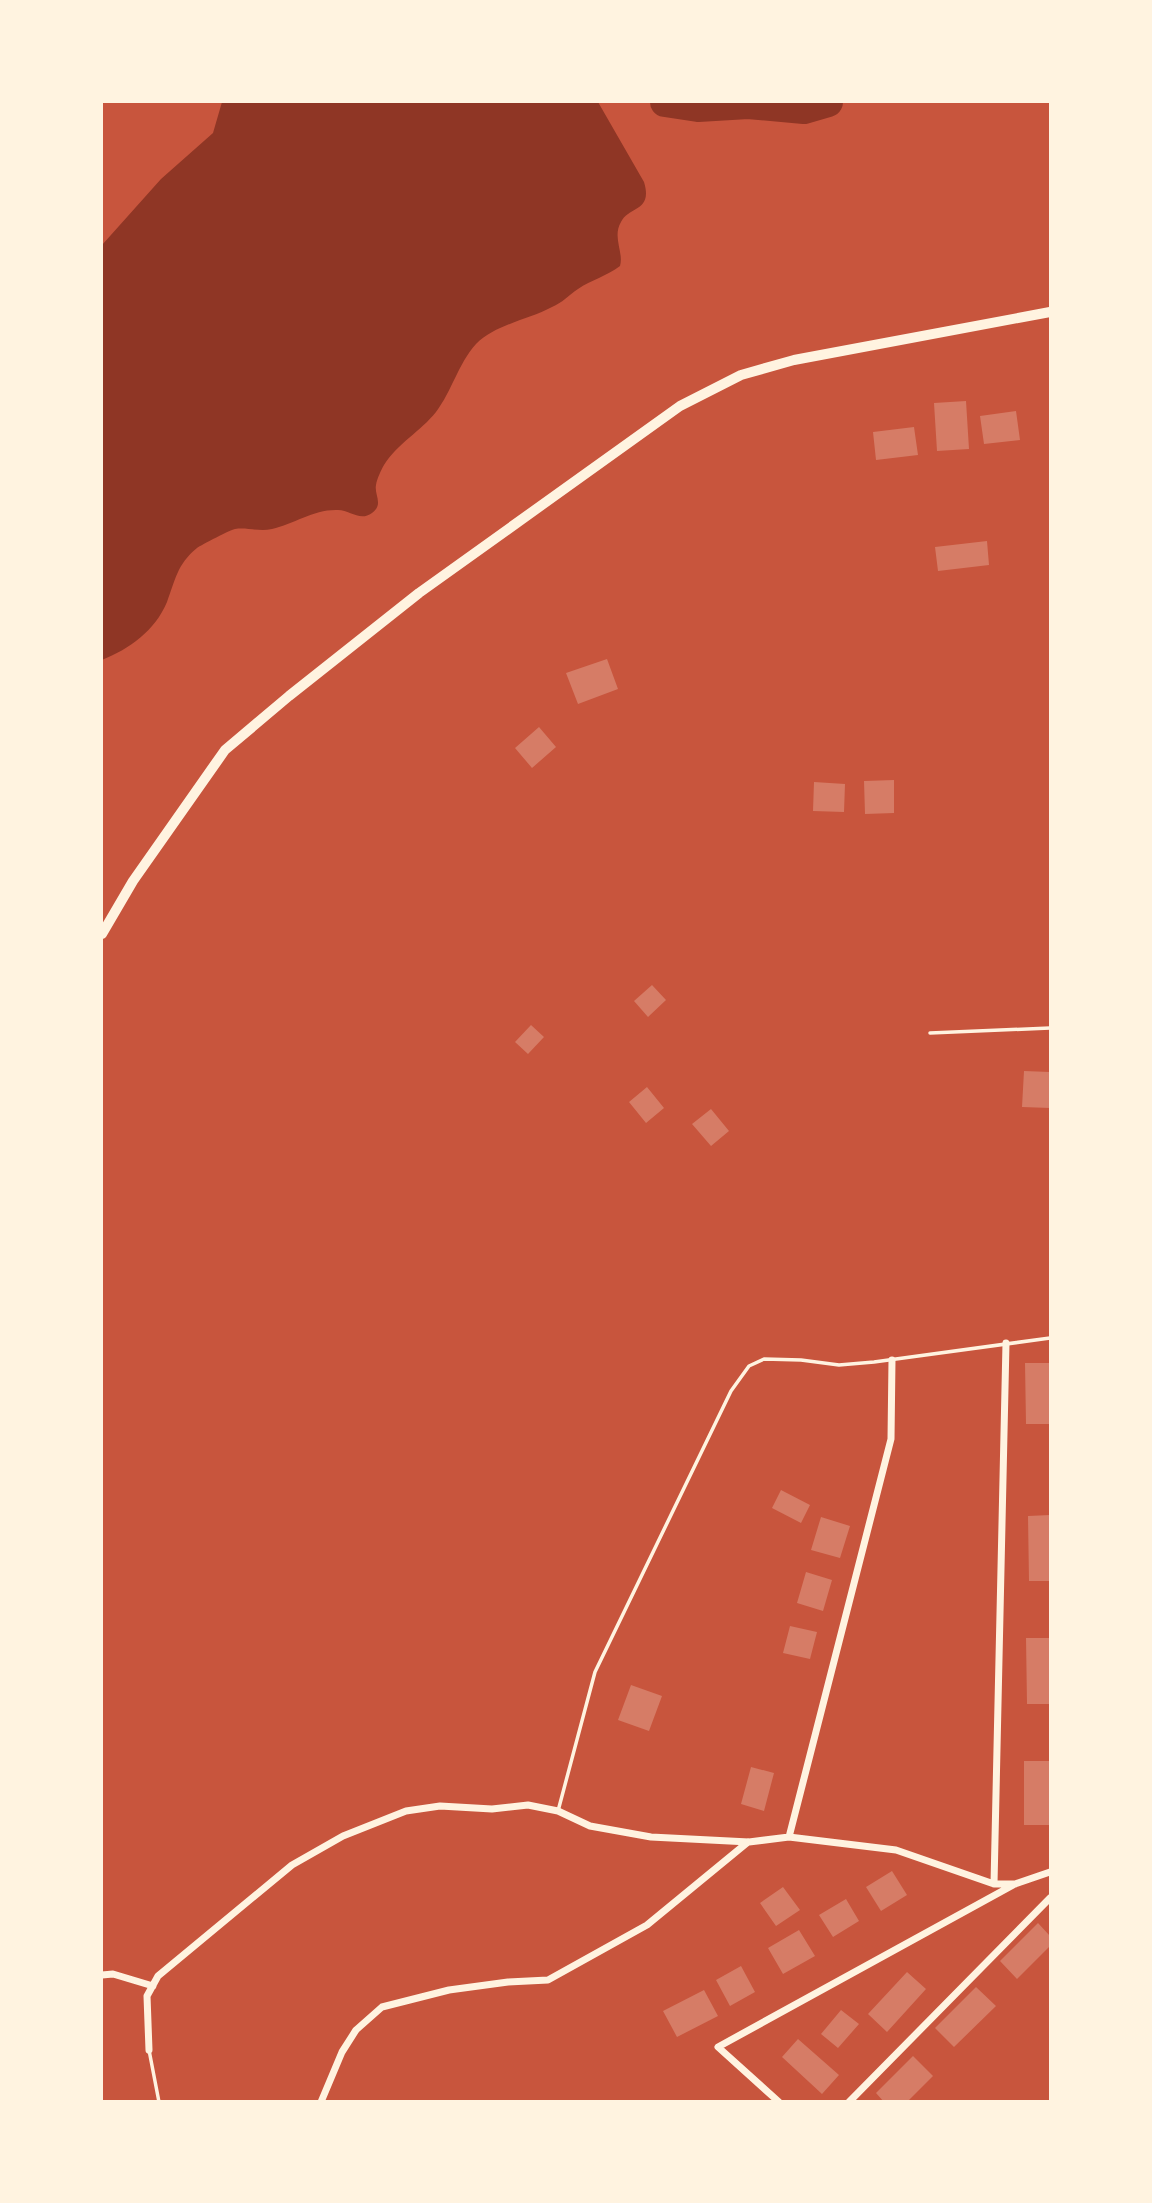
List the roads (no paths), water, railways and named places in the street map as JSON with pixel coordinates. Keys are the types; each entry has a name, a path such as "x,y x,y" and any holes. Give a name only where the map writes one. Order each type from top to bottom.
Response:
{"street":[{"path":"102,934 133,881 225,750 419,593 680,406 741,375 794,360 1051,312"},
{"path":"994,1884 1006,1343"},
{"path":"789,1838 891,1439 892,1360"},
{"path":"149,2050 147,1996 158,1976 292,1866 343,1836 406,1811 440,1806 492,1809 528,1805 558,1811 590,1826 651,1837 749,1842 789,1838 896,1850 994,1884 1016,1884"},
{"path":"321,2102 342,2052 356,2030 382,2007 449,1990 548,1980 647,1925 749,1842"},
{"path":"779,2102 718,2047 1016,1884 1051,1872"},
{"path":"849,2102 1051,1898"},
{"path":"102,1975 113,1974 153,1986"}],"lane":[{"path":"930,1033 1051,1028"},
{"path":"558,1811 595,1672 725,1403 749,1366 764,1359 839,1365 1051,1338"},
{"path":"149,2050 159,2102"}],"waterway":[{"path":"665,102 698,107 748,104 804,109 828,102"}]}
